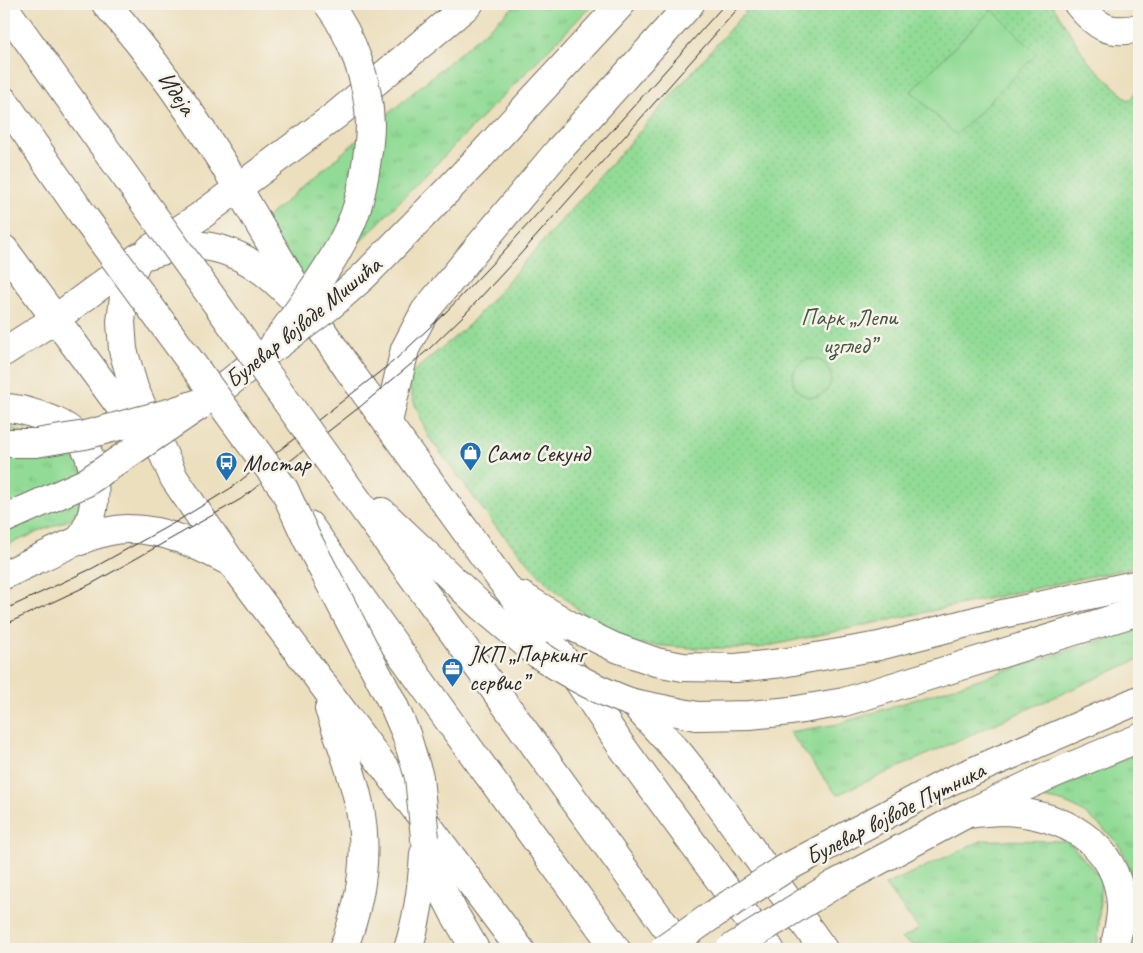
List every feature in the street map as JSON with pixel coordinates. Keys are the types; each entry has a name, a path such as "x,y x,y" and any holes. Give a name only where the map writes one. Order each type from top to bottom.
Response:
{"main road":[{"name":"Идеја","path":"106,4 129,29 167,78 204,131 319,326"},
{"path":"272,349 331,263 350,226 362,191 367,161 370,125 368,98 359,64 345,33 328,4"},
{"path":"4,352 55,319 139,257 238,188 336,115 469,4"},
{"name":"Булевар војводе Мишића","path":"4,519 85,482 208,400 330,306 364,276 477,160 621,4"},
{"path":"388,422 405,349 425,311 559,150 690,4"},
{"path":"1078,4 1092,20 1108,30 1131,30"},
{"path":"4,7 682,949"},
{"path":"4,101 91,226 284,489 456,732 616,949"},
{"path":"139,257 181,246 221,249 237,255 265,272 288,292 319,326 508,588 562,658 620,744 770,949"},
{"path":"4,249 128,420 174,478 232,563 321,684 520,949"},
{"path":"139,257 125,287 121,322 123,350 134,388 174,478"},
{"path":"4,443 36,443 85,435 172,412 208,400"},
{"path":"4,408 28,412 54,420 72,430 86,446 94,472 95,502 91,518 80,541"},
{"path":"332,465 482,607 538,654 572,677 607,694 633,704 667,711 697,716 750,715 791,711 844,702 1139,612"},
{"path":"284,489 306,537 394,706 406,734 419,777 424,838 422,890 417,919 408,949"},
{"path":"4,575 80,541 106,532 129,529 148,531 184,540 232,563"},
{"path":"508,588 571,626 614,647 656,662 683,668 727,668 782,663 879,646 998,615 1139,584"},
{"path":"321,684 353,780 362,823 363,864 359,899 351,929 343,949"},
{"name":"Булевар војводе Путника","path":"664,949 717,912 786,868 948,782 1139,700"},
{"path":"633,704 678,752 711,794 823,949"},
{"name":"Булевар војводе Путника","path":"730,949 834,884 966,814 1048,776 1139,738"},
{"path":"966,814 1003,811 1050,820 1084,835 1100,848 1110,862 1120,895 1121,914 1114,949"},
{"path":"424,838 440,884 475,949"}],"green space":[{"path":"517,4 593,4 313,290 264,220"},
{"name":"Парк „Лепи изглед”","path":"752,4 1052,4 1087,60 1129,101 1139,88 1139,566 759,648 693,648 636,644 607,629 580,611 548,584 496,527 428,436 414,402 407,377 470,324"},
{"path":"992,9 1037,54 956,135 911,91"},
{"path":"812,359 826,364 831,378 826,392 812,397 798,392 793,378 798,364"},
{"path":"4,426 48,439 61,446 82,468 85,497 71,519 4,546"},
{"path":"1139,628 1139,659 837,795 789,732 838,724"},
{"path":"1139,753 1139,949 1129,949 1134,914 1132,878 1120,847 1096,822 1079,810 1065,803 1038,797"},
{"path":"983,840 1068,841 1101,878 1098,942 1095,949 922,949 901,939 919,929 885,885"}],"tram line":[{"path":"4,610 93,568 174,523 231,488 395,360 446,312 504,251 725,4"},
{"path":"4,625 93,583 241,499 361,406 429,349 465,314 516,259 742,4"}],"place":[{"name":"Само Секунд","path":"470,472"},
{"name":"Мостар","path":"227,482"},
{"name":"ЈКП „Паркинг сервис”","path":"453,687"}]}
